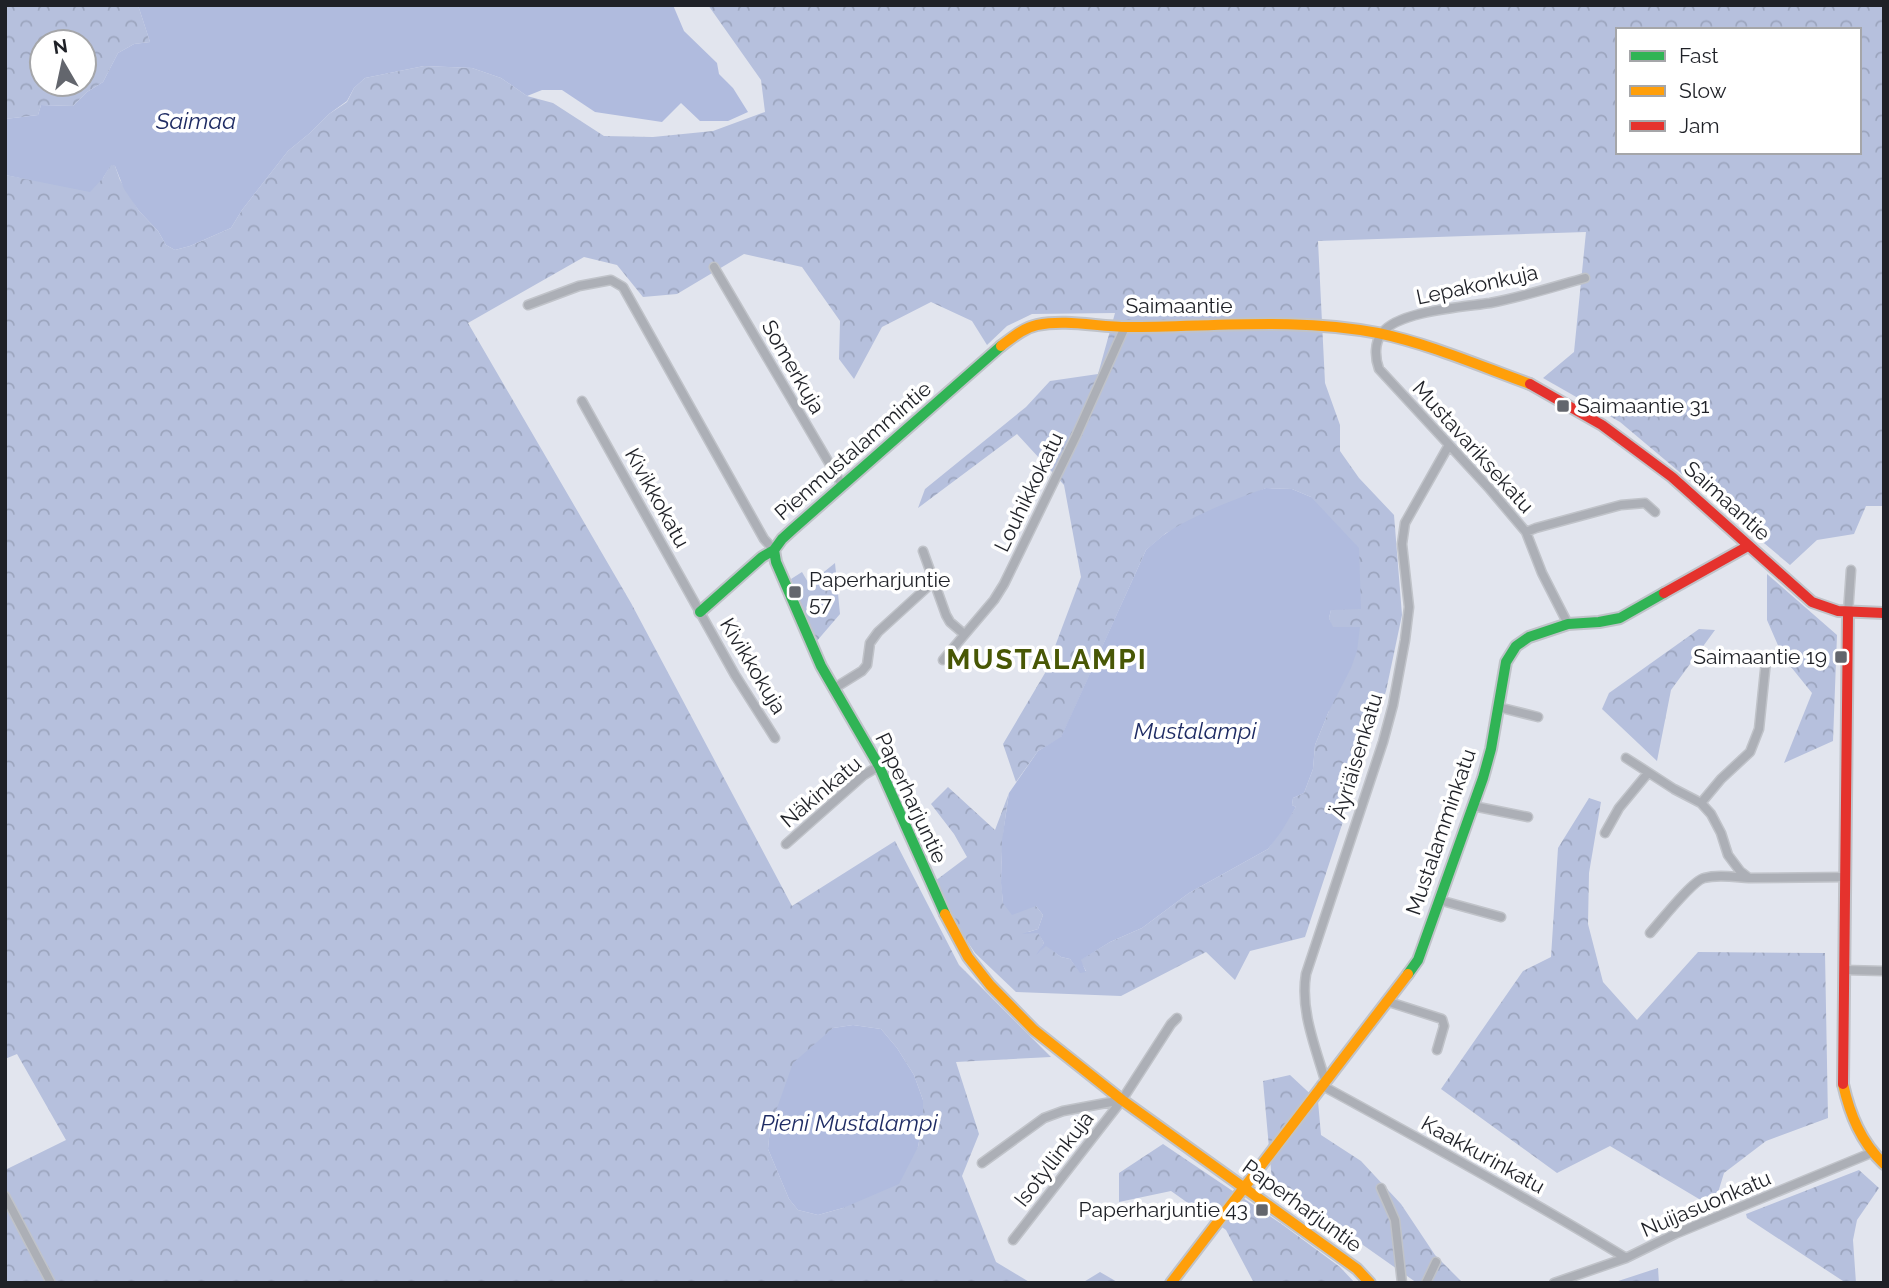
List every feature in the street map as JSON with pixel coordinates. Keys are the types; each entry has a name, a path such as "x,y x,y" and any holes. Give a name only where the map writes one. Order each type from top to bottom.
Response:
{"street":[{"name":"Somerkuja","path":"714,267 842,485"},
{"name":"Lepakonkuja","path":"1381,334 1392,324 1408,317 1491,302 1585,278"},
{"name":"Paperharjuntie","path":"528,305 579,286 611,280 623,287 764,540 774,550 776,562 833,689 879,766 944,913 968,957 990,985 1034,1030 1122,1100 1357,1269 1370,1283"},
{"name":"Saimaantie","path":"1036,325 1058,323 1125,327 1292,324 1343,327 1426,346 1534,386 1602,425 1672,477 1812,602 1848,613 1884,612"},
{"name":"Pienmustalammintie","path":"700,612 762,557 774,550 782,539 999,347 1021,331 1036,325"},
{"name":"Louhikkokatu","path":"943,660 994,600 1009,574 1125,327"},
{"name":"Mustavariksekatu","path":"1381,334 1375,359 1379,369 1526,532 1542,573 1568,624"},
{"name":"Kivikkokatu","path":"582,401 700,612"},
{"name":"Äyriäisenkatu","path":"1323,1082 1303,990 1306,974 1393,705 1409,607 1402,544 1405,523 1449,445"},
{"path":"1526,532 1621,505 1645,503 1655,512"},
{"name":"Mustalamminkatu","path":"1171,1283 1418,960 1491,749 1506,662 1516,646 1529,637 1568,624 1620,618 1748,545"},
{"path":"923,551 946,615 964,634"},
{"path":"1850,570 1843,1083 1853,1122 1871,1153 1884,1164"},
{"path":"833,689 862,671 867,665 870,643 878,632 934,581"},
{"name":"Kivikkokuja","path":"700,612 735,675 775,738"},
{"path":"1701,803 1721,779 1750,752 1759,729 1766,661"},
{"path":"1498,707 1538,717"},
{"path":"1626,758 1701,803 1711,814 1721,833 1728,855 1749,878"},
{"name":"Näkinkatu","path":"786,844 864,775 879,766"},
{"path":"1605,833 1619,808 1648,773"},
{"path":"1473,806 1528,817"},
{"path":"1650,933 1701,878 1846,877"},
{"path":"1439,900 1501,917"},
{"path":"1844,970 1884,971"},
{"path":"1386,1001 1442,1018 1444,1026 1437,1049"},
{"name":"Isotyllinkuja","path":"1013,1240 1122,1100 1177,1018"},
{"name":"Kaakkurinkatu","path":"1323,1082 1626,1258"},
{"path":"982,1163 1044,1118 1063,1111 1122,1100"},
{"name":"Nuijasuonkatu","path":"1554,1283 1626,1258 1697,1225 1871,1153"},
{"path":"1381,1188 1395,1220 1402,1283"},
{"path":"5,1196 51,1283"},
{"path":"1426,1283 1436,1262"}],"green space":[{"path":"5,5 138,5 150,42 134,44 118,53 103,82 98,85 98,28 28,28 28,98 81,98 73,106 41,105 38,115 5,119"},
{"path":"708,5 1884,5 1884,506 1866,506 1854,534 1817,540 1790,565 1620,422 1543,378 1574,352 1586,232 1318,241 1325,383 1340,425 1340,451 1359,478 1394,515 1402,615 1386,691 1305,937 1250,951 1235,980 1206,952 1121,996 1016,992 975,953 952,919 935,881 967,857 954,834 931,804 948,787 995,830 1009,793 1002,848 1003,903 1036,906 1043,915 1038,929 1028,932 1038,932 1044,943 1039,952 1046,945 1061,957 1070,959 1080,972 1086,971 1080,960 1110,942 1142,928 1189,893 1268,849 1296,807 1292,805 1293,798 1304,793 1313,769 1315,745 1329,711 1331,610 1311,497 1292,489 1266,488 1166,533 1146,550 1061,738 1038,751 1016,782 1003,744 1045,673 1081,577 1064,485 1017,434 918,508 925,489 1026,407 1050,381 1098,374 1115,313 1032,314 1007,326 987,345 972,321 931,302 882,327 854,379 839,359 840,321 802,267 744,254 677,294 643,297 617,265 584,257 468,323 631,603 792,906 895,841 959,965 1051,1057 956,1062 979,1134 962,1176 996,1262 1031,1283 5,1283 5,1170 66,1140 17,1054 5,1059 5,175 61,185 103,178 111,164 115,166 120,180 139,211 158,231 166,245 175,250 231,228 288,151 329,114 347,102 354,88 365,78 424,66 472,68 501,78 527,96 553,103 604,136 653,137 713,131 765,112 761,80","holes":["853,1025 881,1029 914,1075 923,1100 918,1147 843,1208 818,1215 798,1210 789,1199 768,1149 770,1128 778,1109 833,1028"]},
{"path":"835,563 840,614 816,642 791,579 802,572 809,584"},
{"path":"1767,574 1837,635 1833,741 1784,763 1812,693 1783,657 1767,620"},
{"path":"1699,629 1715,630 1671,690 1657,761 1602,709 1609,693"},
{"path":"1589,798 1601,802 1589,873 1588,924 1603,982 1637,1020 1698,952 1825,953 1828,1118 1766,1141 1724,1173 1716,1199 1699,1199 1610,1146 1557,1173 1441,1089 1523,971 1551,957 1558,848"},
{"path":"1290,1075 1318,1101 1321,1135 1361,1161 1401,1204 1435,1255 1463,1283 1417,1283 1272,1181 1263,1081"},
{"path":"1163,1144 1283,1225 1340,1267 1355,1283 1254,1283 1226,1230 1171,1191 1119,1202 1119,1173"},
{"path":"1859,1170 1879,1188 1857,1220 1853,1240 1856,1283 1846,1283 1747,1218 1746,1214"},
{"path":"1658,1268 1659,1283 1612,1283"},
{"path":"1100,1272 1119,1283 1082,1283"}],"water":[{"name":"Saimaa","path":"138,5 673,5 684,31 717,63 719,74 733,88 748,112 728,121 700,121 681,103 662,122 595,112 562,90 542,90 527,96 501,78 472,68 424,66 365,78 354,88 347,101 288,151 231,228 175,250 166,245 158,231 139,211 124,189 115,166 111,165 90,192 5,175 5,119 38,115 41,105 73,106 81,98 98,98 98,85 103,82 118,53 134,44 150,42"},
{"name":"Mustalampi","path":"1266,488 1292,489 1311,497 1359,548 1361,609 1331,610 1329,618 1333,627 1360,627 1357,651 1315,745 1313,769 1304,793 1293,798 1292,805 1296,807 1268,849 1189,893 1142,928 1110,942 1081,960 1086,972 1080,973 1070,959 1061,957 1046,946 1036,955 1044,943 1038,933 1022,934 1038,929 1043,915 1036,906 1012,915 1003,903 1002,840 1009,793 1038,751 1061,737 1146,550 1165,534 1191,519"},
{"name":"Pieni Mustalampi","path":"853,1025 881,1029 914,1075 923,1100 918,1147 899,1184 843,1208 818,1215 798,1210 789,1199 768,1149 770,1128 793,1063 833,1028"}],"traffic: fast":[{"path":"700,612 762,557 774,550 793,529 1001,346"},
{"path":"774,550 776,562 821,666 879,766 945,914"},
{"path":"1408,974 1418,960 1483,778 1491,749 1506,662 1516,646 1529,637 1568,624 1620,618 1664,593"}],"traffic: slow":[{"path":"1001,346 1027,328 1048,323 1128,327 1316,325 1397,338 1436,349 1530,384"},
{"path":"945,914 968,957 990,985 1034,1030 1122,1100 1357,1269 1370,1283"},
{"path":"1171,1283 1408,974"},
{"path":"1843,1084 1857,1127 1884,1164"}],"traffic: jam":[{"path":"1530,384 1602,425 1672,477 1812,602 1838,611 1884,613"},
{"path":"1664,593 1748,546"},
{"path":"1843,1084 1848,613"}],"place":[{"name":"Saimaantie 31","path":"1563,406"},
{"name":"Paperharjuntie 57","path":"795,592"},
{"name":"Saimaantie 19","path":"1841,657"},
{"name":"Paperharjuntie 43","path":"1262,1210"}],"district":[{"name":"MUSTALAMPI","path":"1047,659"}]}
